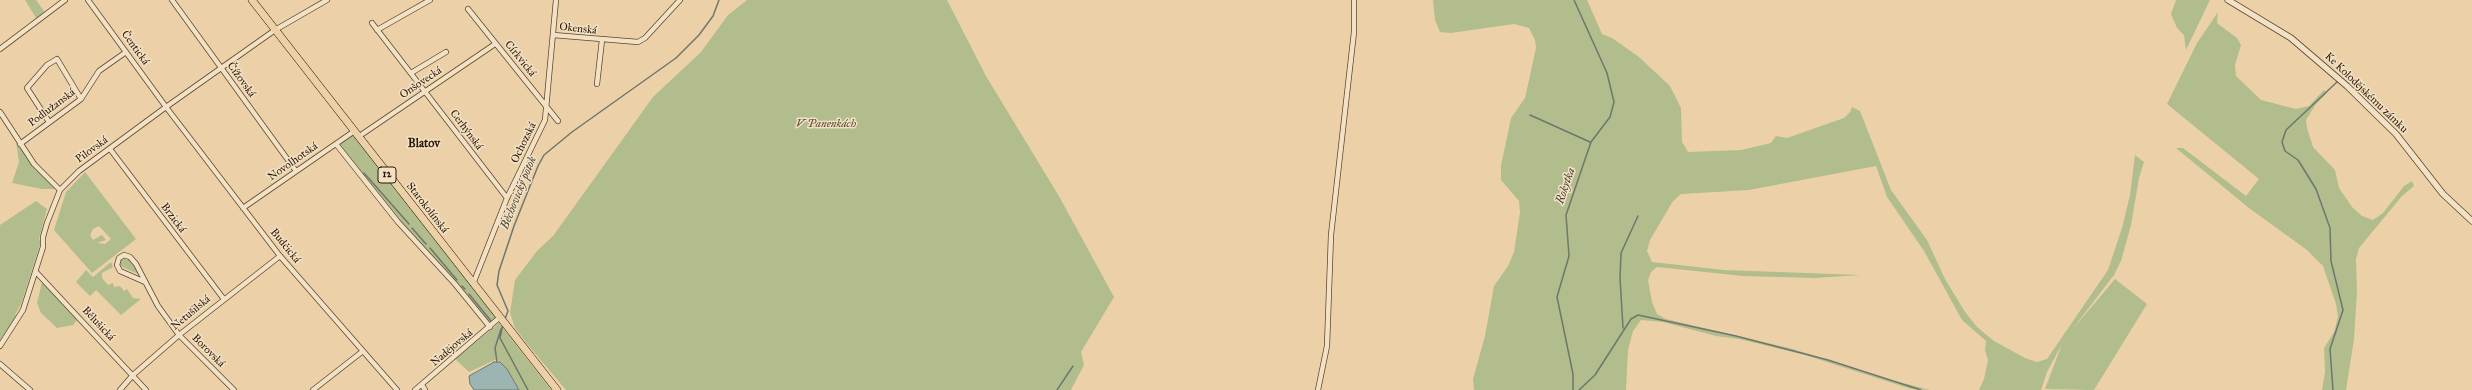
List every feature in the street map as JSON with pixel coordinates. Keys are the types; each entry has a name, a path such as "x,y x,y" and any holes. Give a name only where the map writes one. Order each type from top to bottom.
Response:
{"main road":[{"name":"Starokolínská","path":"252,0 355,135 557,390"}],"street":[{"path":"0,49 65,0"},
{"name":"Čentická","path":"88,0 166,107"},
{"name":"Čížovská","path":"172,0 296,171"},
{"name":"Pilovská","path":"0,346 23,310 43,247 46,227 60,190 79,171 166,107 222,69 275,30 327,0"},
{"path":"377,30 430,0"},
{"name":"Ochozská","path":"472,284 507,198 545,120 556,0"},
{"name":"Okenská","path":"553,35 638,42 645,38 680,0"},
{"path":"1318,390 1327,346 1331,235 1354,32 1354,0"},
{"name":"Ke Kolodějskému zámku","path":"2228,0 2291,38 2347,86 2396,134 2443,194 2472,221"},
{"name":"Církvická","path":"468,9 558,121"},
{"name":"Cerhýnská","path":"372,23 507,198"},
{"name":"Okenská","path":"597,84 602,40"},
{"name":"Onšovecká","path":"355,135 425,91 495,44"},
{"name":"Podlužanská","path":"20,144 81,99 99,71 126,52"},
{"path":"411,72 446,52"},
{"path":"49,122 26,88 48,65 57,59 81,99"},
{"name":"Budčická","path":"166,107 280,256 397,390"},
{"path":"0,112 34,164 60,190"},
{"name":"Novolhotská","path":"243,208 336,144 355,135"},
{"path":"336,144 398,222 464,295 490,327"},
{"name":"Brzická","path":"110,149 223,298"},
{"name":"Borovská","path":"145,282 120,271 116,266 119,258 124,255 130,257 145,282 158,306 179,335 234,390"},
{"name":"Netušilská","path":"120,390 133,375 223,298 280,256"},
{"name":"Bělušická","path":"36,272 146,390"},
{"name":"Nadějovská","path":"415,390 499,318"},
{"path":"313,390 363,351"},
{"path":"0,364 30,390"},
{"path":"422,385 425,390"}],"green space":[{"path":"25,0 36,0 46,14 38,21"},
{"name":"V Panenkách","path":"747,0 947,0 986,76 1060,198 1114,297 1081,352 1084,365 1071,390 566,390 528,345 515,328 510,313 515,280 537,251 553,236 653,97 701,52 728,15"},
{"path":"1433,0 1587,0 1602,34 1612,38 1639,57 1670,86 1681,108 1682,142 1688,152 1741,150 1771,143 1776,136 1787,138 1844,118 1850,112 1852,107 1860,111 1891,190 1927,240 1945,279 1965,312 1977,327 1994,341 2025,358 2037,362 2047,359 2108,270 2122,228 2130,195 2135,155 2144,162 2139,178 2131,225 2121,261 2114,275 2072,330 2115,279 2147,304 2094,390 2045,389 2062,344 2047,372 2041,390 1979,390 1984,379 1988,360 1985,350 1986,341 1962,320 1924,251 1887,197 1876,166 1749,190 1681,194 1673,201 1650,240 1647,251 1652,262 1724,270 1861,275 1815,278 1743,276 1657,267 1651,272 1648,280 1652,302 1657,314 1666,319 1793,349 1876,376 1930,390 1911,389 1805,355 1739,339 1716,336 1663,322 1641,320 1633,331 1628,350 1626,390 1474,390 1473,379 1485,336 1494,286 1508,266 1514,252 1520,212 1519,201 1501,180 1501,166 1511,118 1525,98 1536,48 1535,40 1529,28 1514,24 1451,33 1440,32 1435,20"},
{"path":"2176,0 2210,0 2186,50 2184,35 2177,28 2171,14"},
{"path":"2218,12 2217,23 2237,38 2241,45 2235,65 2236,76 2261,100 2296,109 2309,106 2324,90 2327,93 2316,104 2306,120 2307,128 2313,147 2335,170 2339,188 2352,207 2362,216 2373,220 2383,213 2404,186 2412,181 2414,186 2402,196 2359,248 2356,259 2357,292 2354,339 2346,390 2322,390 2325,372 2324,348 2334,332 2338,317 2336,304 2323,266 2307,250 2249,208 2176,148 2183,148 2246,196 2259,179 2167,104 2197,43"},
{"path":"353,132 499,318 490,327 389,212 336,144"},
{"path":"16,142 32,165 55,189 42,189 12,183 19,162"},
{"path":"85,172 136,239 92,273 54,230 66,192","holes":["99,226 111,239 105,244 97,243 106,240 102,235 93,240 90,235 93,229"]},
{"path":"36,201 47,209 39,239 41,242 21,304 15,315 17,316 0,340 0,225"},
{"path":"123,257 131,260 138,274 120,266 119,262"},
{"path":"111,262 113,267 102,273 102,278 108,285 113,283 114,287 120,286 124,291 127,289 133,298 141,299 121,315 96,290 90,296 76,282 86,270 93,277"},
{"path":"42,282 77,320 73,325 57,328 41,313 37,303"},
{"path":"499,323 551,390 519,390 507,369 497,359 469,372 455,359"}],"water":[{"path":"494,362 500,362 507,369 519,390 474,390 470,384 469,376"}],"waterway":[{"name":"Běchovický potok","path":"505,319 508,311 497,285 499,271 514,226 538,166 544,155 572,132 676,58 699,35 713,16 719,0"},
{"name":"Rokytka","path":"1573,390 1573,374 1557,297 1569,256 1566,215 1591,142 1610,117 1614,102 1607,73 1574,0"},
{"path":"2333,390 2330,349 2343,310 2331,261 2330,228 2316,189 2298,160 2285,151 2282,142 2286,130 2337,82"},
{"path":"1530,115 1590,142"},
{"path":"364,173 409,224"},
{"path":"1623,328 1620,278 1621,253 1638,216"},
{"path":"412,228 426,244"},
{"path":"430,248 457,280"},
{"path":"462,286 465,289"},
{"path":"469,294 491,321"},
{"path":"1579,390 1595,375 1631,319 1638,315 1736,336 1828,360 1921,390"},
{"name":"Běchovický potok","path":"503,324 500,338 528,390"},
{"path":"497,362 495,348 501,329"},
{"path":"1057,390 1073,366"}],"district":[{"name":"Blatov","path":"424,144"}]}
